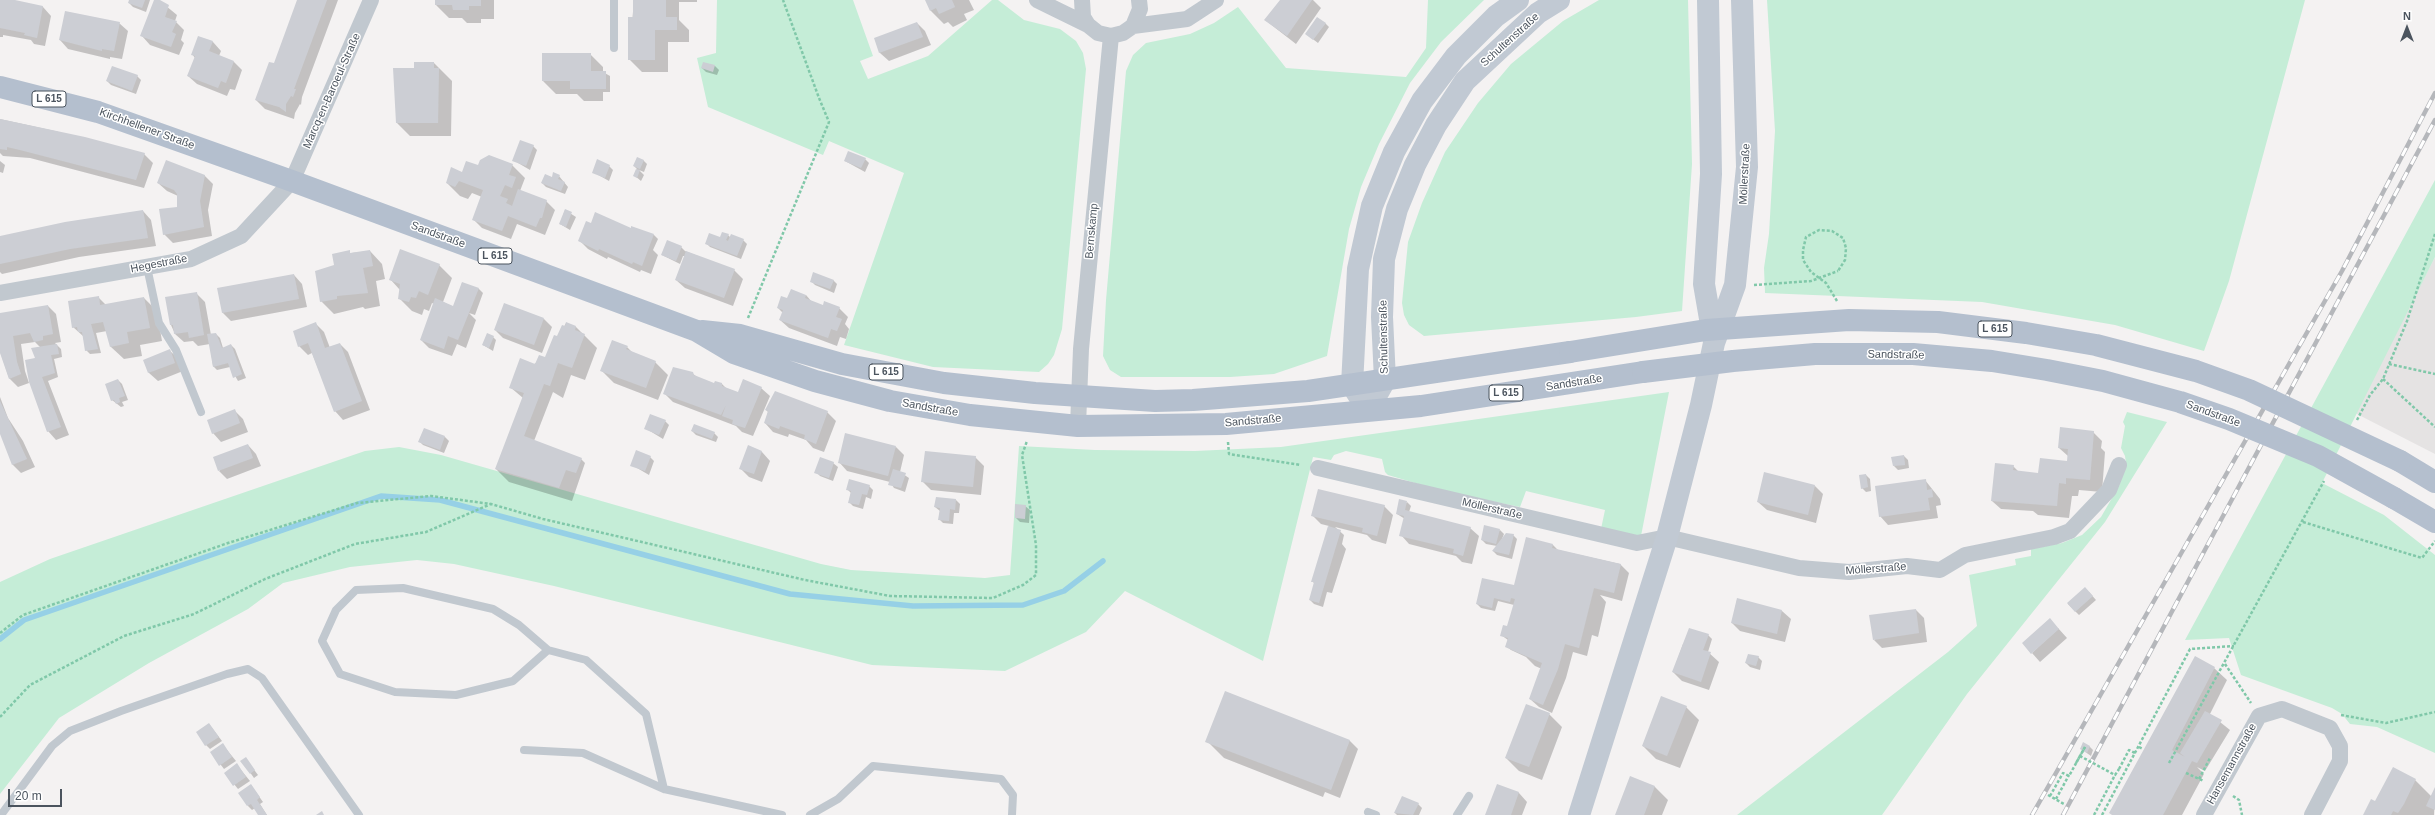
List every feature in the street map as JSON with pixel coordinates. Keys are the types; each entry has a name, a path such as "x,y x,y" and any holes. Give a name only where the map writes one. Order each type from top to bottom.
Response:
{"main road":[{"name":"Kirchhellener Straße","path":"0,87 98,112 292,181"},
{"name":"Sandstraße","path":"292,181 697,331 734,353 822,383 890,401 970,415 1033,423 1078,426 1226,424 1422,406 1643,372 1733,361 1823,354 1913,354 1992,361 2040,369 2103,381 2180,402 2229,419 2318,456 2435,522"},
{"name":"Sandstraße","path":"697,331 740,335 842,364 944,383 1079,396 1155,401 1193,400 1352,385 1706,330 1849,320 1938,322 2026,333 2096,345 2196,371 2248,390 2400,461 2435,482"}],"street":[{"name":"Marcq-en-Baroeul-Straße","path":"292,181 371,0"},
{"path":"1037,0 1088,25 1098,33 1111,36 1123,33 1133,26 1187,19 1216,0"},
{"path":"1082,0 1083,17 1088,25"},
{"path":"1133,26 1140,9 1139,0"},
{"path":"1368,410 1352,385 1358,269 1372,206 1394,152 1422,102 1456,56 1496,16 1518,0"},
{"name":"Schultenstraße","path":"1368,410 1385,380 1382,317 1384,260 1397,209 1415,165 1436,124 1465,81 1538,13 1559,0"},
{"name":"Möllerstraße","path":"1708,0 1712,174 1704,284 1714,343"},
{"name":"Möllerstraße","path":"1579,815 1667,538 1701,405 1714,343 1735,285 1747,167 1742,0"},
{"name":"Bernskamp","path":"1078,426 1081,349 1111,36"},
{"name":"Hegestraße","path":"0,293 191,259 241,236 292,181"},
{"name":"Möllerstraße","path":"1318,468 1637,543 1667,538 1799,568 1849,572 1907,566 1940,570 1965,555 2054,537 2070,532 2110,490 2119,465"},
{"name":"Hansemannstraße","path":"2204,815 2259,716 2282,709 2330,728"},
{"path":"2312,815 2340,761 2340,746 2330,728"}],"lane":[{"path":"614,0 614,48"},
{"path":"147,267 159,323 176,350 201,412"},
{"path":"548,650 513,681 456,695 449,695 395,692 340,674 322,641 336,610 356,590 403,588 493,609 519,625 548,650 586,660 646,714 664,789"},
{"path":"1,815 52,746 70,731 121,710 248,668 262,678 359,815"},
{"path":"524,750 583,752 664,789 782,815"},
{"path":"810,815 838,799 872,766 1001,779 1013,795 1012,815"},
{"path":"1457,815 1469,796"}],"path":[{"path":"740,335 829,122 818,98 783,0"},
{"path":"1771,285 1812,281 1838,271 1846,260 1846,248 1843,238 1832,231 1819,230 1806,237 1803,250 1803,260 1811,272 1826,283 1849,320"},
{"path":"2356,422 2370,395 2383,378 2389,364 2407,321 2435,234"},
{"path":"2389,364 2435,374"},
{"path":"2383,378 2435,427"},
{"path":"0,633 23,615 228,543 357,503 431,496 491,504 558,523 805,580 890,596 993,598 1023,586 1036,575 1036,545 1022,455 1033,423"},
{"path":"1226,424 1229,454 1318,468"},
{"path":"2169,763 2303,522 2326,476"},
{"path":"0,717 30,685 124,636 194,614 264,579 355,544 426,532 491,504"},
{"path":"2303,522 2422,558 2435,541"},
{"path":"2102,815 2190,649 2235,646"},
{"path":"2225,664 2259,716"},
{"path":"2330,728 2336,715 2386,722 2435,712"},
{"path":"2139,746 2143,749"},
{"path":"2056,799 2076,763 2085,747 2069,776 2063,773 2049,796 2064,804"},
{"path":"2094,815 2129,750 2135,753"},
{"path":"2080,756 2116,775"},
{"path":"2199,779 2210,758"},
{"path":"2186,773 2192,775"}],"shaded area":[{"path":"2435,257 2435,454 2355,413"}],"green space":[{"path":"717,0 853,0 873,56 860,61 868,79 928,56 992,0 998,0 1024,20 1060,29 1076,41 1083,53 1086,69 1062,329 1054,355 1048,364 1039,372 933,367 844,345 904,173 829,141 823,155 708,107 697,58 716,53"},
{"path":"1428,0 1484,0 1441,42 1410,83 1379,144 1361,187 1349,229 1327,356 1274,374 1230,377 1121,377 1110,370 1103,356 1106,300 1126,71 1133,55 1146,43 1190,34 1214,23 1238,7 1286,68 1406,77 1426,48"},
{"path":"1599,0 1688,0 1692,164 1682,311 1636,317 1424,336 1409,325 1404,315 1402,303 1408,242 1422,203 1445,152 1478,103 1511,64 1563,21"},
{"path":"1767,0 2305,0 2229,281 2204,351 2115,325 1982,302 1765,293 1764,268 1769,234 1775,131"},
{"path":"2435,180 2435,257 2322,483 2384,515 2435,555 2435,753 2377,727 2350,724 2342,714 2332,708 2241,675 2229,638 2185,640"},
{"path":"1669,392 1641,536 1601,529 1605,510 1526,491 1520,507 1442,491 1388,475 1385,472 1382,459 1346,451 1334,455 1331,460 1313,457 1263,661 1125,591 1086,632 1005,671 872,665 554,586 454,564 417,560 350,567 283,583 248,609 149,663 59,718 0,794 0,582 50,559 365,451 399,447 441,455 821,564 851,570 985,578 1010,575 1019,446 1095,450 1195,451 1281,447"},
{"path":"2127,412 2167,422 2105,522 1967,694 1882,815 1737,815 1948,652 1977,626 1969,575 2016,565 2015,559 2031,556 2031,549 2062,543 2082,535 2101,517 2119,486 2126,463 2125,456 2121,448 2125,426 2123,422"}],"building":[{"path":"0,0 15,0 43,6 37,38 24,35 25,33 0,28"},
{"path":"129,0 145,0 142,8 128,3"},
{"path":"154,0 160,0 169,5 165,17 177,21 172,32 176,34 171,47 140,36"},
{"path":"297,0 327,0 294,89 296,89 293,97 291,96 286,104 286,112 279,107 255,100 269,62 274,63"},
{"path":"435,0 481,0 481,6 469,6 469,10 453,10 452,5 435,5"},
{"path":"633,0 666,0 666,17 677,17 677,30 655,30 655,60 628,60 628,17 633,17"},
{"path":"925,0 952,0 955,7 939,14 936,8 930,11"},
{"path":"1280,0 1312,0 1287,36 1264,20"},
{"path":"65,11 120,22 114,51 102,49 102,51 59,40"},
{"path":"1317,17 1326,23 1313,40 1305,34"},
{"path":"917,22 923,37 879,53 874,38"},
{"path":"198,36 213,41 209,51 234,61 226,83 221,81 218,88 187,76 195,56 191,55"},
{"path":"542,53 591,53 591,71 606,71 606,89 570,89 570,81 542,81"},
{"path":"414,62 434,62 434,68 439,68 438,123 396,123 393,68 414,68"},
{"path":"703,62 715,65 713,72 701,68"},
{"path":"112,66 138,75 132,91 106,81"},
{"path":"0,119 85,137 145,153 136,180 7,147 7,150 0,149"},
{"path":"520,140 534,145 526,166 512,161"},
{"path":"848,151 866,158 861,168 844,161"},
{"path":"489,155 513,164 509,175 516,177 512,188 505,185 500,196 508,199 506,203 512,206 518,189 547,200 542,218 540,218 536,227 508,216 502,231 472,220 483,190 459,181 455,187 446,183 451,167 462,172 466,161 478,165 480,160"},
{"path":"637,157 644,160 640,169 633,166"},
{"path":"597,159 610,165 605,178 592,173"},
{"path":"166,160 205,175 200,201 204,227 163,235 159,209 177,207 177,194 174,190 157,183"},
{"path":"636,169 640,170 637,178 633,176"},
{"path":"553,172 560,175 558,179 565,182 561,191 541,183 545,174 552,177"},
{"path":"565,209 572,212 566,227 559,224"},
{"path":"143,210 148,238 70,249 0,264 0,236 65,222"},
{"path":"595,212 631,228 631,226 654,234 642,266 633,262 632,264 599,249 598,251 578,241 586,221 591,223"},
{"path":"722,232 729,234 726,240 728,241 731,234 744,239 737,256 705,244 709,233 720,237"},
{"path":"667,240 682,246 676,261 661,255"},
{"path":"400,249 440,264 428,295 419,291 416,298 411,297 409,302 398,299 400,284 389,280"},
{"path":"350,250 350,253 370,250 373,266 363,268 368,293 337,296 337,299 320,302 315,271 334,265 332,254"},
{"path":"686,251 735,269 724,298 675,280"},
{"path":"813,272 834,280 830,289 810,282"},
{"path":"294,274 299,299 222,313 217,288"},
{"path":"462,282 479,288 458,340 448,336 444,349 420,340 435,298 453,306"},
{"path":"791,289 806,295 805,298 823,305 824,301 840,307 836,317 842,319 837,331 831,329 828,338 779,320 783,310 777,308 781,296 787,298"},
{"path":"197,292 204,335 189,338 188,332 174,334 173,325 170,325 165,297"},
{"path":"99,296 100,305 144,297 150,328 127,332 129,343 110,347 103,322 91,324 98,349 85,351 82,332 78,332 77,327 72,328 68,301"},
{"path":"504,303 544,318 534,345 494,330"},
{"path":"48,305 53,334 43,336 43,340 34,342 30,333 13,336 17,362 21,374 9,379 0,353 0,313"},
{"path":"316,322 325,348 340,343 362,401 334,412 308,343 298,347 293,331"},
{"path":"566,322 576,326 575,330 585,334 572,368 558,363 550,386 544,384 524,436 582,458 576,473 566,470 559,488 495,469 524,393 509,388 520,358 535,364 539,355 545,357 554,335 557,336 562,325 565,326"},
{"path":"216,333 222,348 231,344 242,374 233,378 228,363 213,367 207,334"},
{"path":"487,333 494,336 489,348 482,345"},
{"path":"612,340 628,346 626,349 656,361 646,388 600,371"},
{"path":"57,344 59,354 51,355 55,373 42,377 61,427 47,432 29,382 25,360 35,358 31,348"},
{"path":"170,349 175,363 148,373 143,360"},
{"path":"673,367 693,372 694,375 714,383 715,381 722,383 722,386 738,392 743,379 762,387 745,428 732,424 733,420 722,416 726,405 721,415 663,394"},
{"path":"118,379 125,396 119,398 120,402 116,404 114,400 111,401 105,384"},
{"path":"775,391 828,411 816,444 804,439 805,435 780,426 779,429 764,423 768,411 765,410"},
{"path":"0,401 27,459 12,465 0,434"},
{"path":"235,409 240,423 212,434 207,420"},
{"path":"650,414 666,420 659,435 644,429"},
{"path":"694,424 715,432 712,439 691,431"},
{"path":"2060,427 2094,431 2090,480 2066,478 2066,484 2059,483 2057,506 1991,501 1995,463 2014,465 2013,470 2038,473 2040,458 2067,461 2068,449 2058,448"},
{"path":"424,428 445,436 440,450 418,442"},
{"path":"845,433 896,446 888,476 838,463"},
{"path":"248,444 253,458 218,471 213,457"},
{"path":"748,445 762,451 754,474 739,469"},
{"path":"636,450 651,456 645,471 630,466"},
{"path":"925,451 976,456 973,487 921,482"},
{"path":"1904,455 1905,465 1893,466 1891,457"},
{"path":"820,457 834,462 829,478 814,473"},
{"path":"893,469 906,473 901,488 888,485"},
{"path":"1764,472 1815,485 1808,515 1757,502"},
{"path":"1866,474 1868,487 1861,489 1859,475"},
{"path":"849,479 870,485 867,495 862,494 859,505 848,503 851,491 846,490"},
{"path":"1926,479 1927,490 1932,489 1933,497 1928,498 1930,510 1879,517 1875,486"},
{"path":"1318,489 1385,505 1377,536 1362,532 1363,528 1311,516"},
{"path":"936,497 956,499 955,510 950,509 949,521 938,520 940,508 934,507"},
{"path":"1399,499 1407,501 1405,510 1471,527 1463,556 1453,553 1454,549 1399,536 1404,516 1396,514"},
{"path":"1015,504 1026,505 1025,519 1015,518"},
{"path":"1484,525 1500,529 1496,544 1481,540"},
{"path":"1328,526 1341,530 1319,603 1309,600 1314,582 1311,582"},
{"path":"1506,533 1514,534 1509,555 1492,551"},
{"path":"1526,537 1553,544 1552,548 1621,564 1614,593 1594,588 1579,648 1565,644 1558,669 1543,705 1529,699 1542,663 1505,647 1508,638 1500,636 1503,625 1507,626 1515,599 1511,598 1510,602 1494,598 1492,608 1476,604 1482,578 1514,585"},
{"path":"2085,587 2093,596 2075,612 2067,603"},
{"path":"1737,598 1782,610 1777,634 1731,623"},
{"path":"1916,609 1919,633 1873,640 1869,615"},
{"path":"2050,618 2059,629 2031,654 2022,643"},
{"path":"1689,628 1709,634 1703,650 1711,652 1701,682 1672,672"},
{"path":"1748,654 1759,656 1756,666 1745,663"},
{"path":"2195,656 2215,667 2172,750 2185,757 2180,753 2205,711 2222,720 2197,763 2192,761 2163,815 2112,815 2109,813"},
{"path":"1225,691 1350,740 1331,790 1205,742"},
{"path":"1661,696 1687,706 1667,756 1642,746"},
{"path":"1526,704 1550,713 1529,767 1505,758"},
{"path":"209,723 219,737 205,746 196,732"},
{"path":"2083,742 2090,746 2087,753 2080,749"},
{"path":"223,743 232,757 219,766 210,752"},
{"path":"246,757 255,770 250,774 240,761"},
{"path":"237,763 246,777 233,786 224,773"},
{"path":"2393,767 2416,779 2404,804 2398,813 2393,811 2391,815 2363,815 2371,799 2375,801"},
{"path":"1630,776 1655,786 1644,815 1615,815"},
{"path":"251,784 260,797 257,800 267,815 258,815 251,804 247,806 238,793"},
{"path":"1497,784 1519,792 1511,815 1485,815"},
{"path":"2435,787 2435,810 2426,806"},
{"path":"1402,796 1419,803 1413,815 1394,813"},
{"path":"322,811 324,815 316,815"}],"waterway":[{"path":"0,639 24,620 381,496 440,500 790,594 913,606 1023,605 1064,591 1103,561"}],"railway":[{"path":"2032,815 2342,271 2435,93"},
{"path":"2063,815 2435,120"}]}
